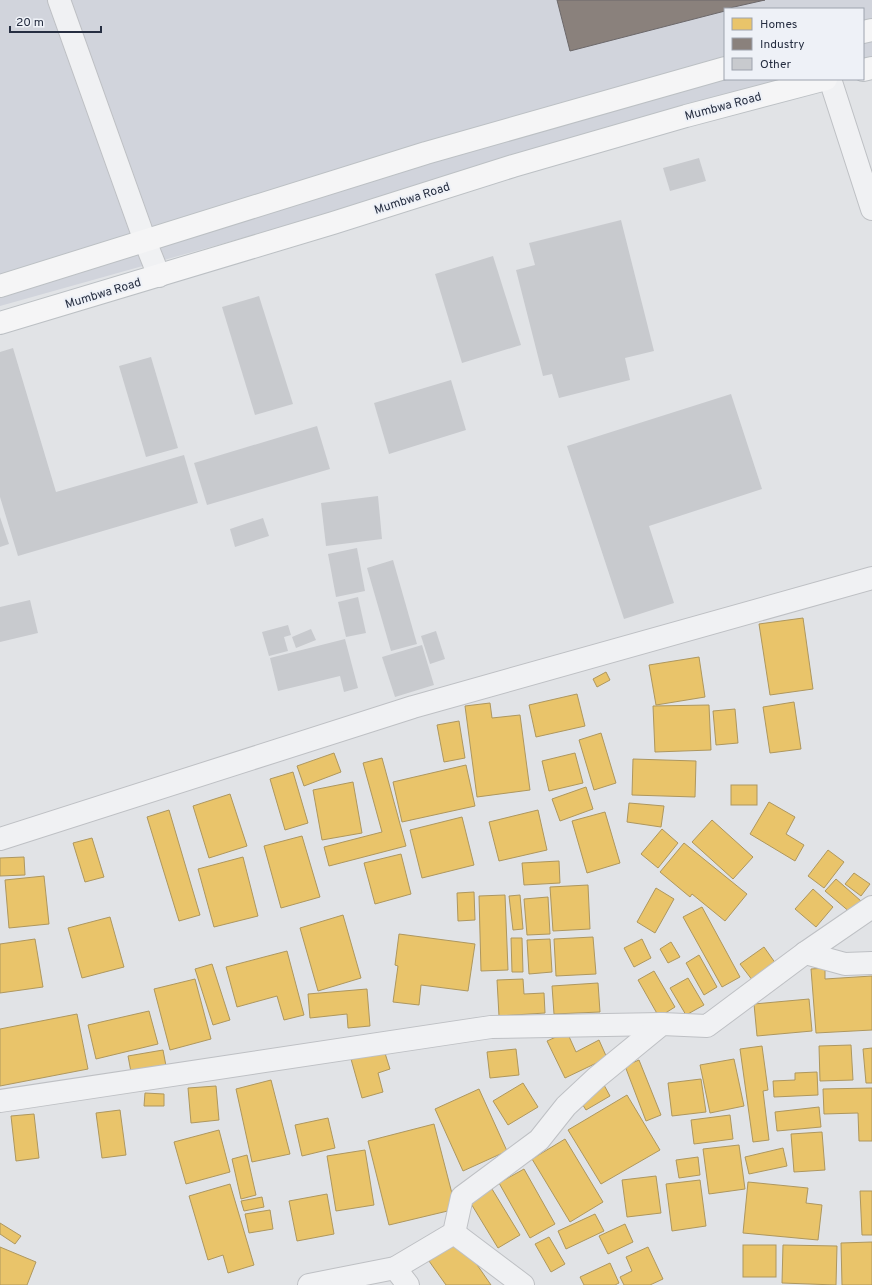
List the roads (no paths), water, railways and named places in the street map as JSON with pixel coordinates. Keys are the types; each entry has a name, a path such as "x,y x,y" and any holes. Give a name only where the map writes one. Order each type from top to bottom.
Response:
{"main road":[{"path":"0,286 426,153 724,68"},
{"name":"Mumbwa Road","path":"0,323 159,276 513,166 686,116 822,80"}],"street":[{"path":"59,0 145,241 159,276"},
{"path":"830,80 872,210"},
{"path":"0,839 413,707 872,578"},
{"path":"0,1101 491,1027 662,1024 707,1026 805,953 872,907"},
{"path":"805,953 845,964 872,963"},
{"path":"309,1285 401,1277 454,1233 462,1197 539,1140 566,1106 662,1024"},
{"path":"454,1233 523,1285"}]}
